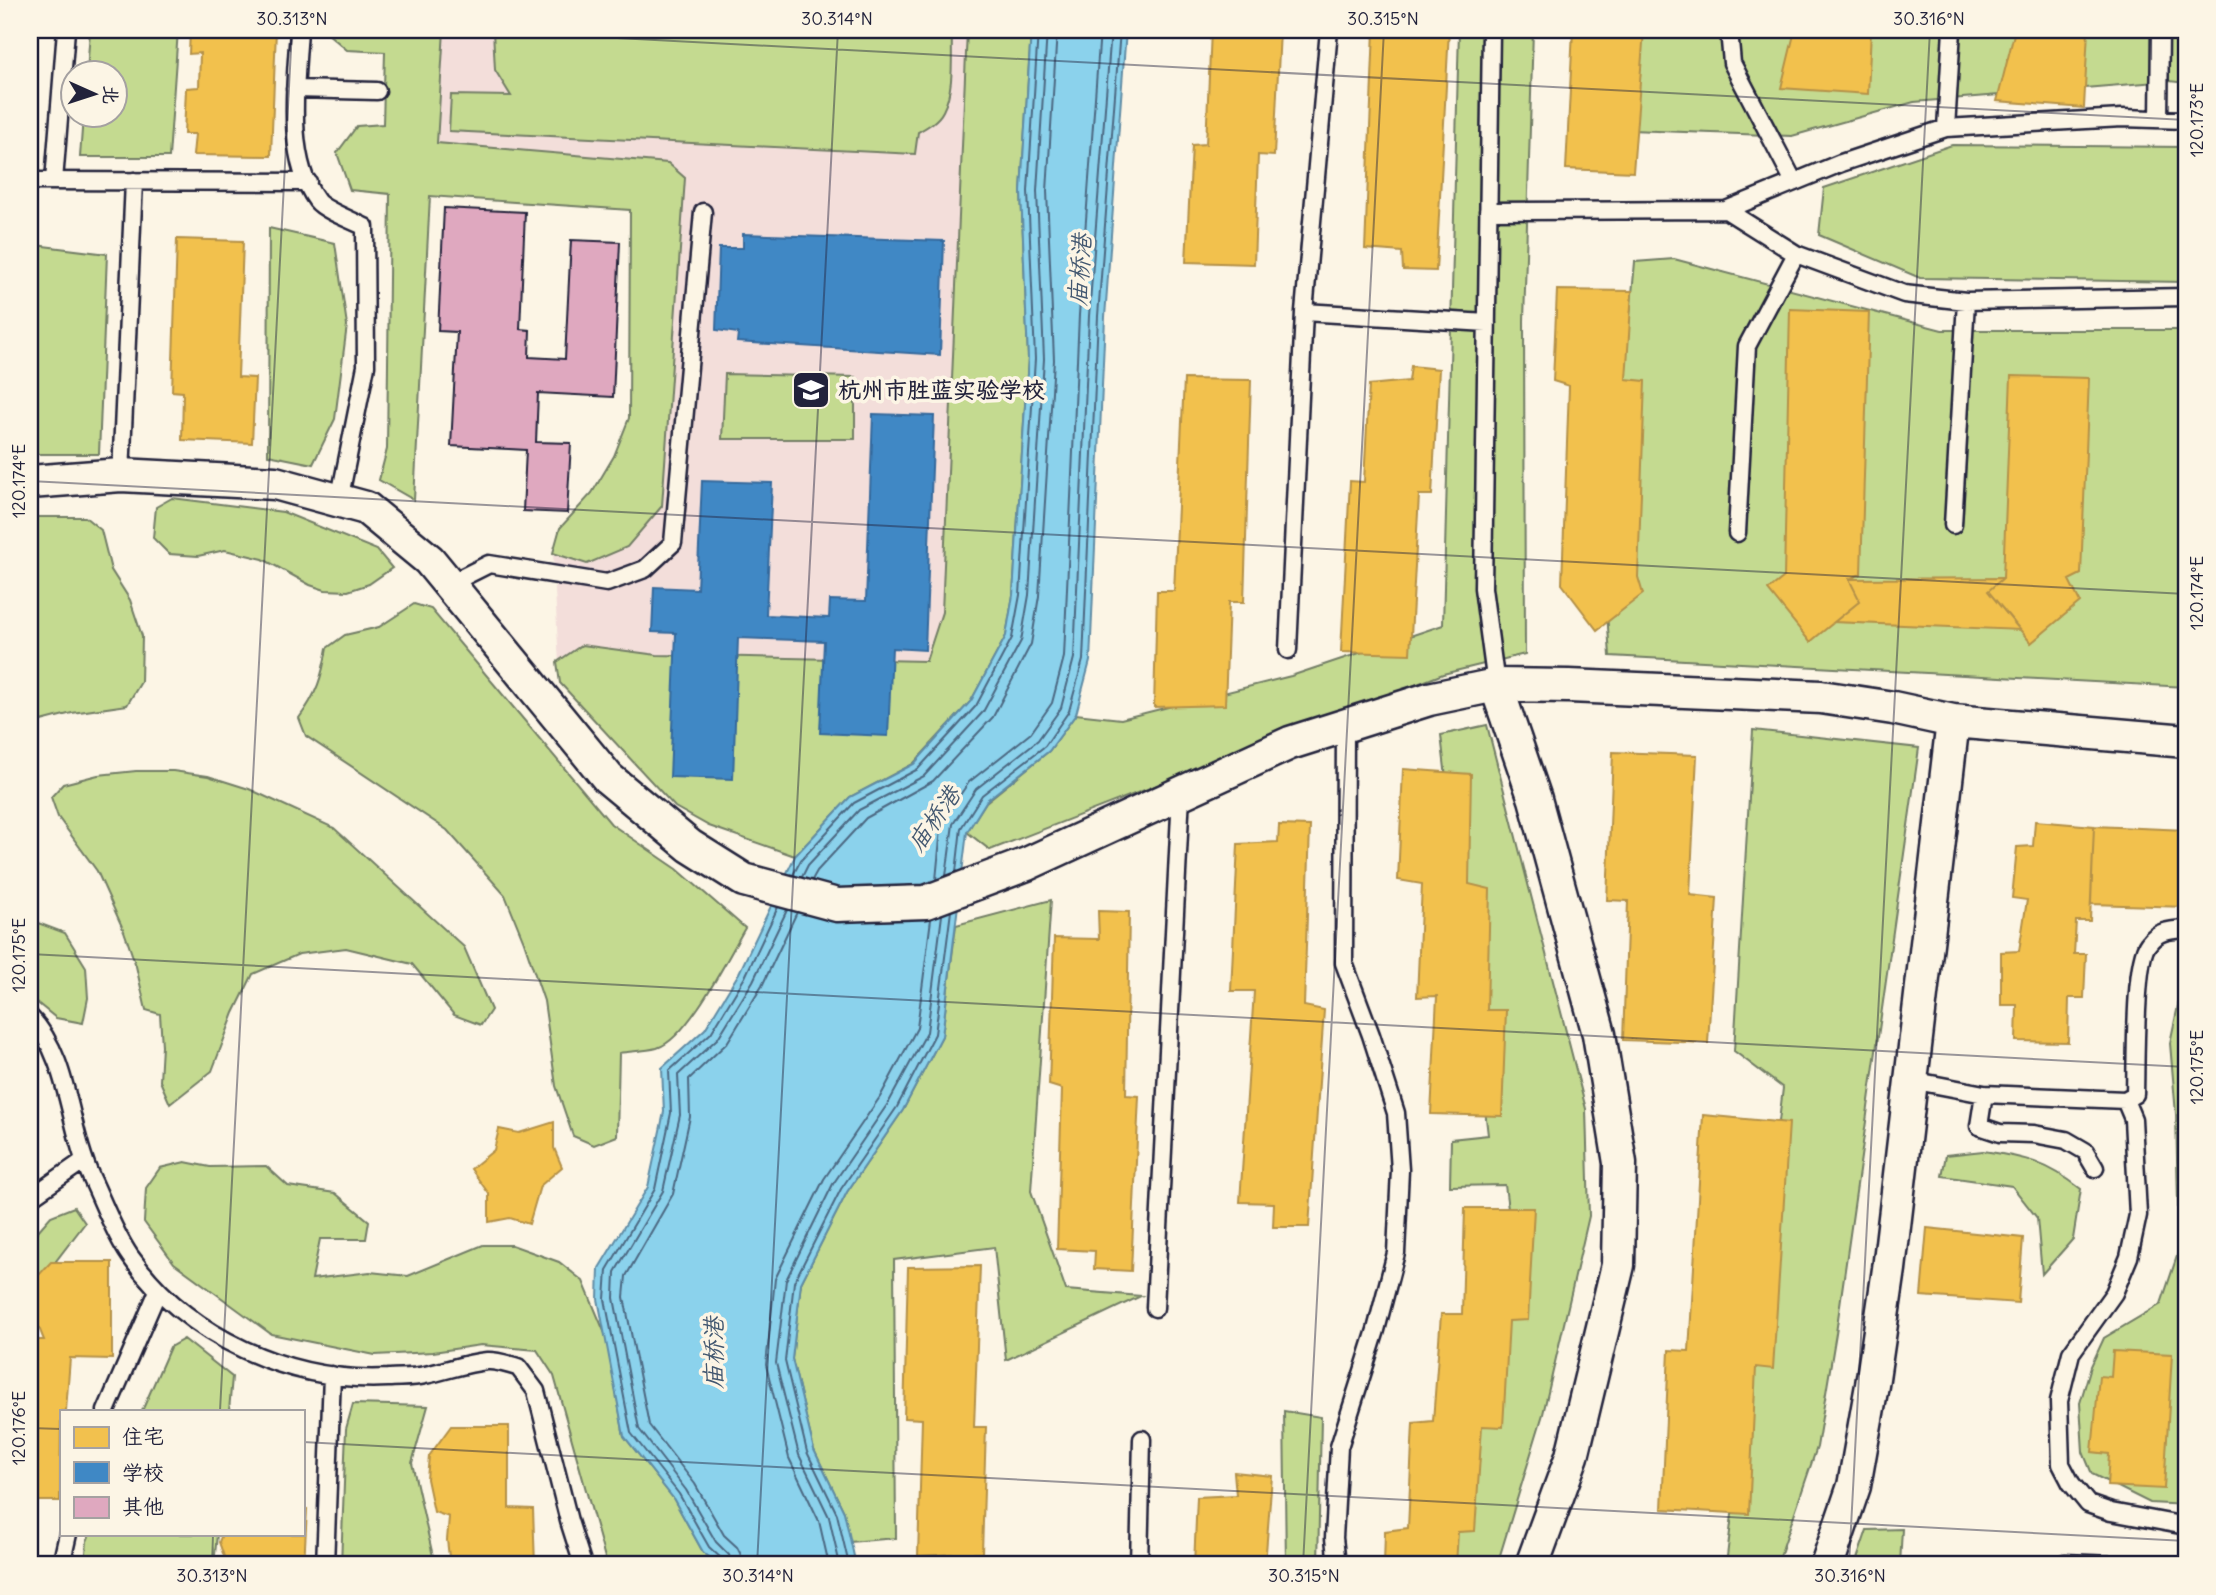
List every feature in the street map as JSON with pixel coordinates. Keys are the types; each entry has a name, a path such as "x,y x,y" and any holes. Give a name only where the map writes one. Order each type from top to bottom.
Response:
{"street":[{"path":"30,482 121,475 275,483 366,508 429,560 608,778 690,846 744,880 837,905 926,902 1039,858 1290,743 1429,699 1496,685 1821,697 1894,708 1953,721 2186,741"},
{"path":"1496,685 1535,799 1599,1034 1620,1163 1618,1265 1572,1456 1532,1565"},
{"path":"1827,1565 1854,1486 1872,1385 1890,1255 1953,721"}],"lane":[{"path":"54,181 66,30"},
{"path":"299,30 294,108 299,162 318,203 365,227 366,366 339,500"},
{"path":"1288,650 1304,312 1329,30"},
{"path":"1491,30 1483,588 1496,685"},
{"path":"1729,30 1732,63 1794,182"},
{"path":"1946,128 1952,30"},
{"path":"2158,119 2160,30"},
{"path":"295,89 377,91"},
{"path":"1488,211 1726,209 1841,163 1946,128 2122,118 2186,120"},
{"path":"30,181 308,182"},
{"path":"121,475 134,181"},
{"path":"1726,209 1796,254 1904,294 1966,301 2186,297"},
{"path":"449,584 489,564 607,583 645,569 673,543 703,212"},
{"path":"1737,533 1747,346 1796,254"},
{"path":"1953,526 1966,301"},
{"path":"1304,312 1487,323"},
{"path":"1337,1565 1334,1538 1339,1447 1376,1330 1396,1253 1400,1170 1396,1113 1344,963 1345,726"},
{"path":"1155,1308 1181,794"},
{"path":"1911,1080 1984,1094 2124,1100 2135,1094 2139,978 2146,945 2164,930 2186,929"},
{"path":"30,1017 55,1057 83,1161 128,1254 158,1292 198,1325 253,1355 303,1370 359,1380 421,1376 489,1361 518,1367 536,1391 583,1565"},
{"path":"1984,1094 1979,1126 2000,1133 2066,1140 2085,1151 2095,1168"},
{"path":"2124,1100 2133,1119 2138,1215 2129,1257 2115,1293 2071,1353 2059,1401 2061,1464 2071,1483 2088,1504 2111,1512 2186,1526"},
{"path":"30,1198 83,1161"},
{"path":"106,1410 158,1292"},
{"path":"325,1565 332,1375"},
{"path":"1139,1565 1142,1439"},
{"path":"61,1565 68,1536"},
{"path":"2060,1565 2114,1565"}],"shaded area":[{"name":"杭州市胜蓝实验学校","path":"444,30 967,30 942,612 926,662 675,807 560,683 553,553 587,564 627,547 662,506 685,178 436,143"}],"green space":[{"path":"90,30 178,30 169,157 80,157 82,130 130,130 130,60 88,60"},
{"path":"327,30 444,30 437,143 668,163 685,178 662,506 627,547 587,564 553,553 560,528 592,493 614,456 629,418 630,210 430,196 414,500 379,480 387,449 390,194 350,190 337,153 357,126 383,124 385,52 347,50 327,33"},
{"path":"493,30 952,30 951,82 941,115 918,132 915,154 449,131 451,95 511,96 495,70"},
{"path":"967,30 1031,30 1021,191 1028,358 1013,595 1006,636 971,701 913,764 850,797 795,856 709,826 675,807 560,683 557,662 582,645 657,655 926,661 942,612"},
{"path":"1459,30 1533,30 1524,321 1525,654 1443,674 990,850 967,832 986,802 1049,751 1076,714 1121,719 1291,676 1443,625"},
{"path":"1607,30 2186,30 2186,83 2169,81 1914,102 1792,136 1602,129"},
{"path":"1952,145 2186,147 2186,282 1920,278 1819,235 1824,188"},
{"path":"269,228 335,243 347,325 335,419 313,464 268,455"},
{"path":"35,245 107,254 99,454 30,454"},
{"path":"1674,259 1942,330 2186,330 2186,687 1610,656 1605,583 1635,262"},
{"path":"725,374 855,377 855,439 722,439"},
{"path":"172,498 283,512 377,550 392,568 369,584 348,591 325,590 310,585 263,559 225,550 198,556 169,554 153,538 156,507"},
{"path":"30,517 85,517 101,530 111,570 130,600 142,636 141,682 127,705 72,713 30,724"},
{"path":"414,604 431,609 611,824 677,869 745,928 706,996 681,1030 657,1048 619,1053 617,1136 594,1145 573,1136 556,1086 544,1001 505,895 447,830 306,736 299,718 318,685 327,648 345,635 379,627"},
{"path":"1487,725 1586,1109 1589,1216 1543,1414 1497,1565 1434,1565 1511,1233 1505,1185 1450,1186 1451,1139 1488,1135 1441,735"},
{"path":"1753,730 1919,748 1836,1333 1817,1447 1777,1565 1726,1565 1783,1088 1734,1051"},
{"path":"173,771 208,776 249,789 334,828 464,947 491,1010 481,1025 454,1015 412,964 346,948 299,954 253,974 234,1013 212,1071 170,1104 160,1081 160,1014 146,1010 136,966 124,931 97,871 58,817 51,797 63,784 98,775"},
{"path":"1051,900 1031,1191 1066,1290 1141,1296 1006,1360 994,1247 894,1260 896,1538 850,1542 844,1512 814,1450 792,1359 801,1283 847,1192 903,1110 942,1036 956,925"},
{"path":"30,920 65,933 86,967 88,998 83,1023 56,1018 30,997"},
{"path":"2186,985 2186,1505 2150,1503 2092,1474 2083,1452 2080,1403 2091,1366 2104,1338 2161,1304 2179,1250 2176,1114 2170,1043 2182,987"},
{"path":"1983,1151 2035,1162 2081,1189 2073,1239 2042,1274 2037,1218 2012,1186 1942,1176 1946,1155"},
{"path":"185,1162 210,1167 266,1166 288,1186 335,1193 369,1221 366,1239 320,1239 312,1279 370,1272 408,1276 483,1245 512,1245 559,1262 583,1281 606,1336 624,1436 673,1498 703,1552 719,1565 607,1565 554,1376 537,1350 481,1345 433,1352 375,1355 271,1334 174,1263 144,1222 146,1188 160,1168"},
{"path":"74,1207 85,1223 30,1295 30,1240 51,1216"},
{"path":"184,1339 232,1377 229,1410 142,1410 170,1347"},
{"path":"353,1404 428,1406 412,1463 435,1565 341,1565 346,1429"},
{"path":"1284,1411 1321,1417 1318,1565 1286,1565"},
{"path":"1902,1529 1900,1565 1855,1565 1867,1530"},
{"path":"89,1536 217,1536 214,1565 85,1565"}],"water":[{"name":"庙桥港","path":"1031,30 1126,30 1105,317 1090,661 1076,714 1049,751 987,800 967,832 942,1036 903,1110 847,1192 801,1283 792,1359 814,1450 844,1512 856,1565 719,1565 703,1552 673,1498 624,1436 598,1299 599,1268 648,1187 664,1112 662,1068 705,1029 739,973 795,856 850,797 914,764 971,701 1006,636 1013,595 1028,358 1021,191"}],"building: 住宅":[{"path":"30,30 35,30 30,137"},
{"path":"190,30 276,30 271,156 193,155 195,134 184,134 186,88 199,87 200,53 189,54"},
{"path":"1211,30 1280,30 1274,156 1258,155 1254,264 1186,262 1192,145 1206,144"},
{"path":"1374,30 1449,30 1436,271 1403,270 1402,252 1365,249"},
{"path":"1573,30 1644,30 1633,172 1566,169"},
{"path":"1795,30 1871,30 1868,94 1781,88"},
{"path":"2015,30 2088,30 2084,108 1997,101"},
{"path":"177,239 243,241 238,377 255,378 252,443 182,440 183,392 172,391"},
{"path":"1557,290 1632,291 1626,379 1645,381 1638,577 1643,594 1597,630 1562,584 1569,386 1553,381"},
{"path":"1790,309 1869,312 1861,574 1849,579 1860,601 1810,642 1768,590 1784,577"},
{"path":"1411,366 1439,369 1432,495 1419,495 1410,654 1341,652 1350,481 1364,482 1369,385 1409,381"},
{"path":"2011,376 2089,378 2081,574 2069,580 2080,602 2031,643 1988,591 2003,578"},
{"path":"1184,379 1251,380 1244,602 1229,602 1225,705 1154,707 1157,591 1174,591"},
{"path":"2003,578 1988,591 2020,630 1834,622 1860,601 1849,579"},
{"path":"1613,752 1697,755 1690,895 1717,898 1708,1043 1623,1040 1628,901 1607,900"},
{"path":"1403,769 1471,774 1469,884 1490,889 1487,1010 1506,1010 1502,1116 1431,1114 1437,996 1417,997 1422,884 1398,880"},
{"path":"2035,821 2094,826 2090,921 2076,921 2074,954 2086,954 2084,998 2069,998 2068,1042 2016,1041 2017,1005 2001,1005 2001,952 2019,951 2027,900 2012,898 2017,847 2033,846"},
{"path":"1279,825 1310,826 1304,1006 1324,1010 1309,1227 1273,1227 1274,1203 1240,1202 1254,991 1231,991 1238,844 1278,842"},
{"path":"2094,826 2186,830 2186,907 2091,904"},
{"path":"1098,911 1129,912 1126,1095 1139,1096 1131,1271 1094,1269 1095,1251 1057,1249 1062,1089 1049,1085 1054,938 1099,939"},
{"path":"1703,1115 1789,1123 1773,1369 1756,1367 1749,1514 1662,1509 1669,1350 1689,1351"},
{"path":"554,1122 554,1148 562,1167 540,1186 529,1224 510,1218 489,1222 489,1194 471,1169 494,1150 499,1129 519,1133"},
{"path":"1465,1208 1534,1208 1528,1320 1509,1321 1503,1427 1482,1426 1475,1531 1458,1532 1456,1565 1384,1565 1385,1531 1408,1528 1413,1423 1433,1421 1441,1314 1462,1314"},
{"path":"1927,1228 2023,1238 2018,1303 1921,1296"},
{"path":"51,1262 112,1262 112,1359 70,1358 66,1410 60,1410 60,1501 30,1501 30,1340 44,1340 33,1313 35,1279"},
{"path":"980,1266 974,1427 986,1427 982,1553 918,1556 922,1419 904,1418 908,1267"},
{"path":"2113,1351 2172,1354 2164,1489 2107,1486 2109,1454 2092,1452 2099,1376 2111,1377"},
{"path":"451,1426 509,1426 509,1508 533,1509 535,1565 450,1565 447,1540 449,1517 434,1512 427,1479 429,1456"},
{"path":"1234,1472 1272,1476 1265,1565 1194,1565 1197,1497 1236,1495"},
{"path":"304,1509 307,1509 304,1565 227,1565 219,1542 221,1536 304,1536"},
{"path":"1032,1563 1099,1565 1032,1565"}],"building: 学校":[{"path":"743,234 944,241 940,355 737,342 738,333 716,330 719,248 743,248"},
{"path":"873,414 934,416 925,650 892,648 888,736 820,733 824,641 738,638 733,779 670,777 676,633 652,632 654,587 697,589 702,481 772,483 766,615 829,618 830,600 866,601"}],"building: 其他":[{"path":"444,208 525,212 520,329 530,330 529,357 565,359 571,240 620,242 613,397 538,393 536,442 571,443 567,513 523,511 526,450 451,446 457,332 438,331"}],"place":[{"name":"杭州市胜蓝实验学校","path":"811,390"}]}
